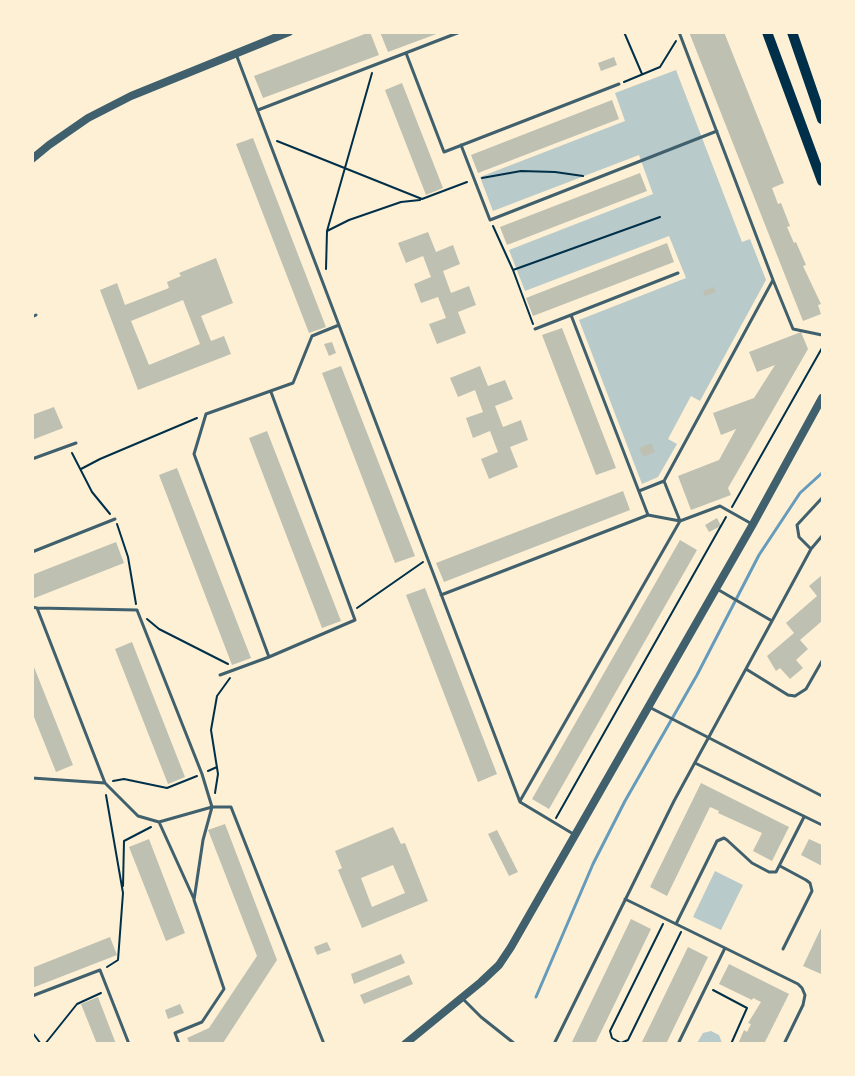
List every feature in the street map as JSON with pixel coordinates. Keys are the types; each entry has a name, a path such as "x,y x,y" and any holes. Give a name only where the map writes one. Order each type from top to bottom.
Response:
{"main road":[{"path":"767,32 822,182"},
{"path":"792,32 822,119"}],"street":[{"path":"32,159 48,145 88,118 114,105 289,32"},
{"path":"405,1044 462,998 503,959 717,588 822,398"}],"lane":[{"path":"258,110 460,32"},
{"path":"680,33 773,280 794,329 822,335"},
{"path":"406,53 444,152 619,84"},
{"path":"235,54 258,110 520,802 576,835"},
{"path":"461,145 490,220 717,131"},
{"path":"535,329 678,273"},
{"path":"639,491 664,481 773,280"},
{"path":"571,315 648,515"},
{"path":"269,657 194,454 206,414 293,383 312,336 339,325"},
{"path":"220,675 269,657 355,620 271,392"},
{"path":"32,458 76,443"},
{"path":"664,481 680,521"},
{"path":"811,549 799,537 797,525 822,498"},
{"path":"441,595 648,515 680,521 720,506 753,524"},
{"path":"32,552 115,519"},
{"path":"520,802 680,521"},
{"path":"554,1044 625,899 708,738 811,549 822,536"},
{"path":"717,588 772,621"},
{"path":"32,607 137,610 202,774 212,807 203,840 194,900"},
{"path":"37,608 104,783 138,816 160,822 212,807 231,807 324,1044"},
{"path":"746,670 788,695 795,696 806,689 822,661"},
{"path":"649,707 822,796"},
{"path":"695,763 822,825"},
{"path":"32,778 104,783"},
{"path":"676,924 720,839 727,840 752,863 769,872 776,872 804,816"},
{"path":"160,822 194,900 224,989 202,1022 174,1033 179,1044"},
{"path":"780,866 810,883 812,891 783,949"},
{"path":"625,899 798,984 804,994 803,1006 784,1044"},
{"path":"678,1044 725,948"},
{"path":"32,996 100,970 129,1044"},
{"path":"462,998 515,1044"}],"path":[{"path":"624,32 643,74"},
{"path":"619,84 660,67 680,33"},
{"path":"326,269 326,231 343,167 374,66"},
{"path":"268,137 422,199"},
{"path":"326,231 349,220 401,202 422,199 474,179 521,170 555,172 594,179"},
{"path":"513,270 660,217"},
{"path":"490,220 513,270 535,329"},
{"path":"554,822 822,348"},
{"path":"80,469 206,414"},
{"path":"68,446 92,492 115,519 128,558 137,610 159,629 237,669 217,696 211,730 218,774 212,807"},
{"path":"352,611 428,559"},
{"path":"123,893 104,783 124,779 167,788 217,767"},
{"path":"100,970 118,960 123,893 124,841 160,822"},
{"path":"665,919 610,1032 612,1038 621,1043 628,1040 683,928"},
{"path":"706,986 747,1008 731,1044"},
{"path":"45,1044 77,1004 108,989"},
{"path":"32,1032 41,1044"}],"shaded area":[{"path":"676,70 742,242 750,239 766,280 700,401 691,396 668,439 677,444 658,477 642,484 579,320 686,278 669,236 525,291 509,250 653,194 639,155 493,211 480,177 625,121 615,93"},
{"path":"715,871 743,885 721,930 693,917"},
{"path":"711,1031 719,1035 722,1043 697,1043 703,1033"}],"building":[{"path":"370,32 379,55 263,98 254,76"},
{"path":"380,32 439,32 439,33 388,52"},
{"path":"689,32 724,32 784,183 772,188 778,204 781,203 790,226 787,227 806,265 803,266 821,304 818,305 821,314 803,321"},
{"path":"614,57 617,65 601,71 598,63"},
{"path":"402,83 443,188 426,195 385,90"},
{"path":"612,100 619,119 478,173 471,155"},
{"path":"253,138 326,327 309,333 236,144"},
{"path":"640,173 647,191 507,245 500,227"},
{"path":"428,232 436,252 453,245 460,264 443,271 451,293 469,286 476,305 458,312 466,333 437,344 429,324 446,318 438,297 421,303 414,284 431,277 423,256 406,263 398,243"},
{"path":"667,243 674,262 533,316 526,298"},
{"path":"216,258 233,303 201,316 211,341 224,336 231,354 138,390 100,290 117,283 125,305 169,288 167,282 181,276 179,273","holes":["183,300 200,344 149,365 131,321"]},
{"path":"714,287 716,292 705,296 703,291"},
{"path":"562,328 616,468 596,475 542,335"},
{"path":"801,332 808,349 728,488 731,495 691,510 678,476 719,460 736,429 721,435 713,413 754,398 775,365 757,372 749,352"},
{"path":"332,342 336,353 329,356 324,344"},
{"path":"341,366 415,556 395,563 322,373"},
{"path":"480,366 488,386 505,380 513,399 495,406 503,427 521,420 528,440 510,447 518,467 489,479 481,459 498,452 490,431 473,438 466,418 483,412 475,390 458,397 450,378"},
{"path":"54,407 63,428 32,440 32,415"},
{"path":"267,431 341,621 322,628 249,438"},
{"path":"651,443 655,452 643,457 639,448"},
{"path":"177,468 251,658 232,665 159,475"},
{"path":"623,491 630,510 444,582 436,563"},
{"path":"717,518 721,526 709,532 705,525"},
{"path":"680,540 697,550 549,809 532,799"},
{"path":"116,542 124,563 32,599 32,575"},
{"path":"822,575 822,621 800,640 808,649 796,660 803,668 790,679 780,668 776,671 767,656 794,633 786,623 817,596 809,586"},
{"path":"425,588 497,774 478,782 406,595"},
{"path":"132,642 185,777 168,784 115,649"},
{"path":"32,662 73,765 56,772 32,712"},
{"path":"701,783 789,827 772,861 753,851 762,833 718,813 719,811 710,807 667,896 650,887"},
{"path":"225,824 277,960 223,1043 190,1044 187,1038 209,1028 257,956 208,830"},
{"path":"393,827 401,844 405,843 428,901 362,928 338,870 342,868 335,851","holes":["393,865 405,893 372,907 361,878"]},
{"path":"497,830 518,872 509,876 488,834"},
{"path":"149,839 185,933 166,941 129,847"},
{"path":"809,839 822,845 822,866 801,855"},
{"path":"631,919 651,929 595,1044 571,1044"},
{"path":"822,926 822,971 821,974 803,966"},
{"path":"110,937 117,955 32,988 32,968"},
{"path":"327,942 331,950 317,955 314,947"},
{"path":"688,947 708,957 666,1044 641,1044"},
{"path":"401,954 405,963 354,984 351,974"},
{"path":"729,964 789,994 764,1044 738,1044 744,1030 747,1032 751,1024 748,1023 761,1002 753,998 752,1000 719,984"},
{"path":"409,975 413,984 364,1004 360,995"},
{"path":"98,997 116,1044 97,1044 81,1004"},
{"path":"180,1004 184,1013 168,1019 165,1010"}],"waterway":[{"path":"536,997 593,864 625,801 697,675 759,555 800,493 822,473"}]}
